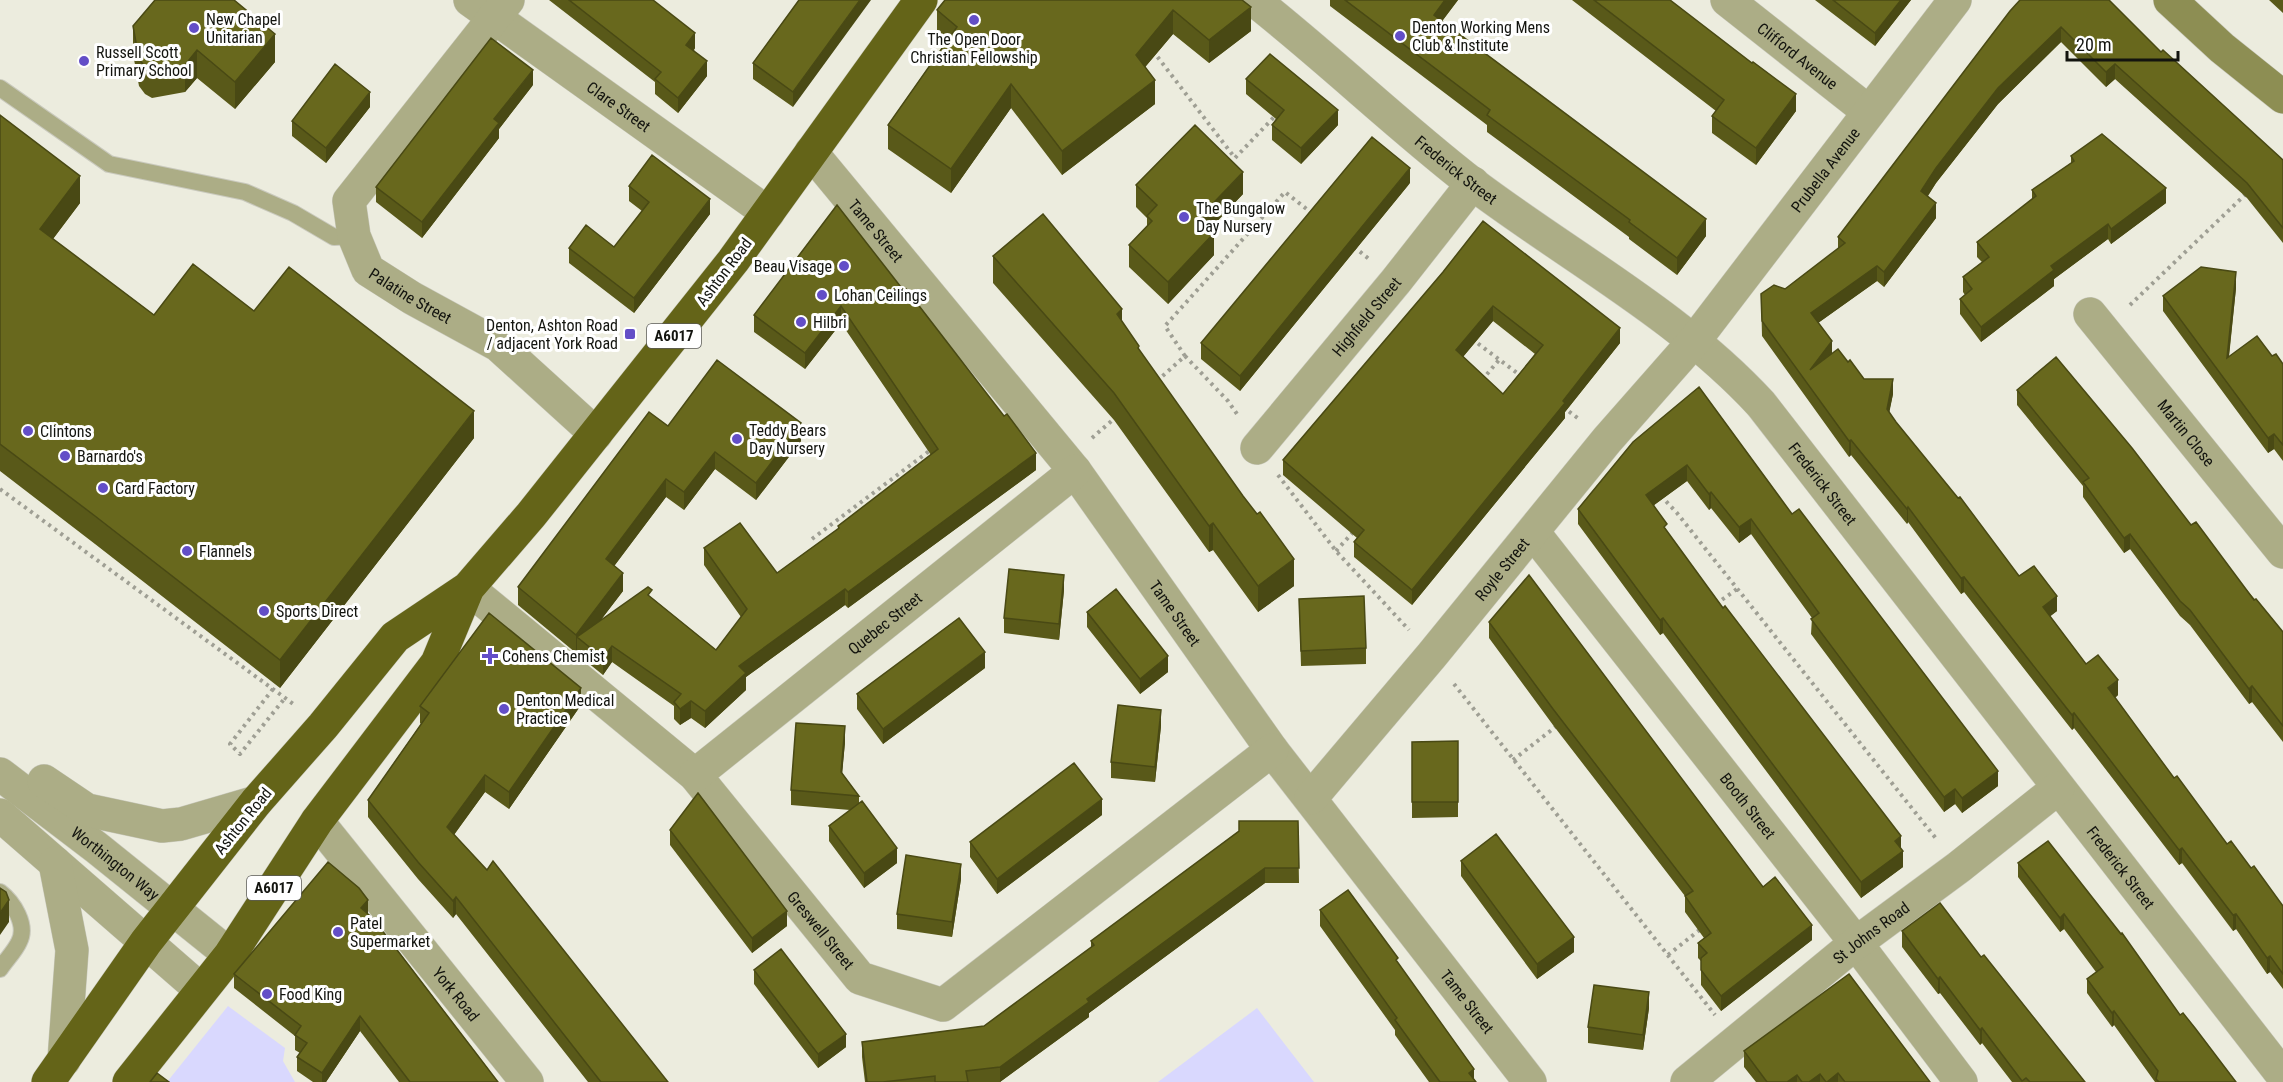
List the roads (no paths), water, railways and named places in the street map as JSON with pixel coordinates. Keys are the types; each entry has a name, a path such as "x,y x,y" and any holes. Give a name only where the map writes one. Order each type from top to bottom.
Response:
{"highway":[{"name":"Ashton Road","path":"56,1071 146,942 256,802 323,726 395,637 468,588 531,515 733,261 921,0"},
{"name":"Ashton Road","path":"129,1082 230,955 317,821 437,663 468,588"}],"street":[{"name":"Clifford Avenue","path":"1727,0 1869,112"},
{"name":"Prubella Avenue","path":"1695,340 1955,0"},
{"path":"2170,0 2222,48 2283,97"},
{"name":"Frederick Street","path":"1266,4 1473,183 1695,340 1732,373 1761,404 2283,1077"},
{"name":"Clare Street","path":"491,6 768,213"},
{"name":"Palatine Street","path":"491,6 349,201 354,236 368,270 412,298 498,345 596,434"},
{"name":"Tame Street","path":"812,152 1075,471 1272,750 1530,1082"},
{"name":"Highfield Street","path":"1257,448 1396,281 1473,183"},
{"name":"Martin Close","path":"2096,322 2283,552"},
{"name":"Royle Street","path":"1311,798 1432,655 1607,440 1695,340"},
{"name":"Quebec Street","path":"695,775 1075,471"},
{"name":"Booth Street","path":"1533,532 1856,943 1961,1082"},
{"name":"Greswell Street","path":"468,588 695,775 860,978 943,1005 1272,750"},
{"name":"Worthington Way","path":"0,752 87,810 162,826 181,824 256,802"},
{"name":"Worthington Way","path":"0,774 97,848 230,955"},
{"name":"St Johns Road","path":"1687,1082 1856,943 1959,867 2058,788"},
{"path":"0,815 201,990"},
{"name":"York Road","path":"317,821 527,1082"},
{"path":"55,863 72,950 56,1071"}],"lane":[{"path":"0,88 109,164 245,192 293,213 334,237 354,236"},
{"path":"0,892 6,896 19,914 21,929 21,940 0,969"}],"place":[{"name":"The Open Door Christian Fellowship","path":"974,20"},
{"name":"New Chapel Unitarian","path":"194,28"},
{"name":"Denton Working Mens Club & Institute","path":"1400,36"},
{"name":"Russell Scott Primary School","path":"84,61"},
{"name":"The Bungalow Day Nursery","path":"1184,217"},
{"name":"Beau Visage","path":"844,266"},
{"name":"Lohan Ceilings","path":"822,295"},
{"name":"Hilbri","path":"801,322"},
{"name":"Denton, Ashton Road / adjacent York Road","path":"630,334"},
{"name":"Clintons","path":"28,431"},
{"name":"Teddy Bears Day Nursery","path":"737,439"},
{"name":"Barnardo's","path":"65,456"},
{"name":"Card Factory","path":"103,488"},
{"name":"Flannels","path":"187,551"},
{"name":"Sports Direct","path":"264,611"},
{"name":"Cohens Chemist","path":"490,656"},
{"name":"Denton Medical Practice","path":"504,709"},
{"name":"Patel Supermarket","path":"338,932"},
{"name":"Food King","path":"267,994"}]}
